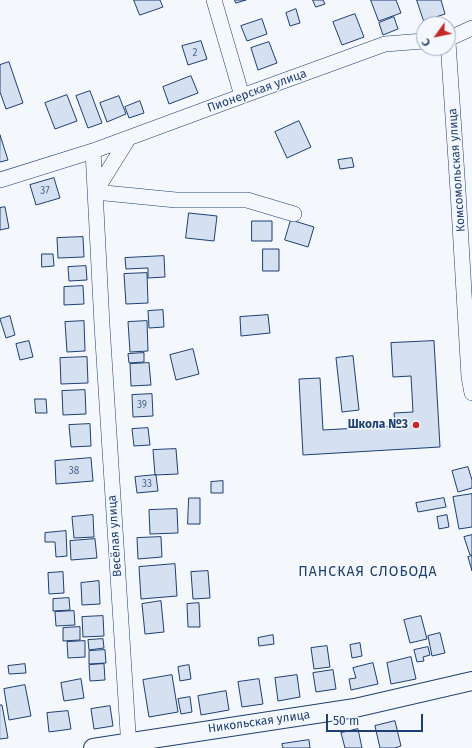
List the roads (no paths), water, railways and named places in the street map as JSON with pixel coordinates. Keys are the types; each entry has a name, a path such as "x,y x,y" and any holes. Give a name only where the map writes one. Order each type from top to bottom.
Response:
{"main road":[{"name":"Никольская улица","path":"93,748 128,745 355,708 472,680"}],"street":[{"path":"214,0 242,96"},
{"path":"456,35 472,28"},
{"name":"Пионерская улица","path":"0,180 93,152 385,44 416,42"},
{"name":"Комсомольская улица","path":"449,56 472,393"},
{"path":"95,192 128,139"},
{"path":"93,152 95,192"},
{"path":"95,192 176,200 247,200 294,214"},
{"name":"Весёлая улица","path":"95,192 128,745"}],"place":[{"name":"Школа №3","path":"416,425"}],"district":[{"name":"ПАНСКАЯ СЛОБОДА","path":"368,572"}]}
